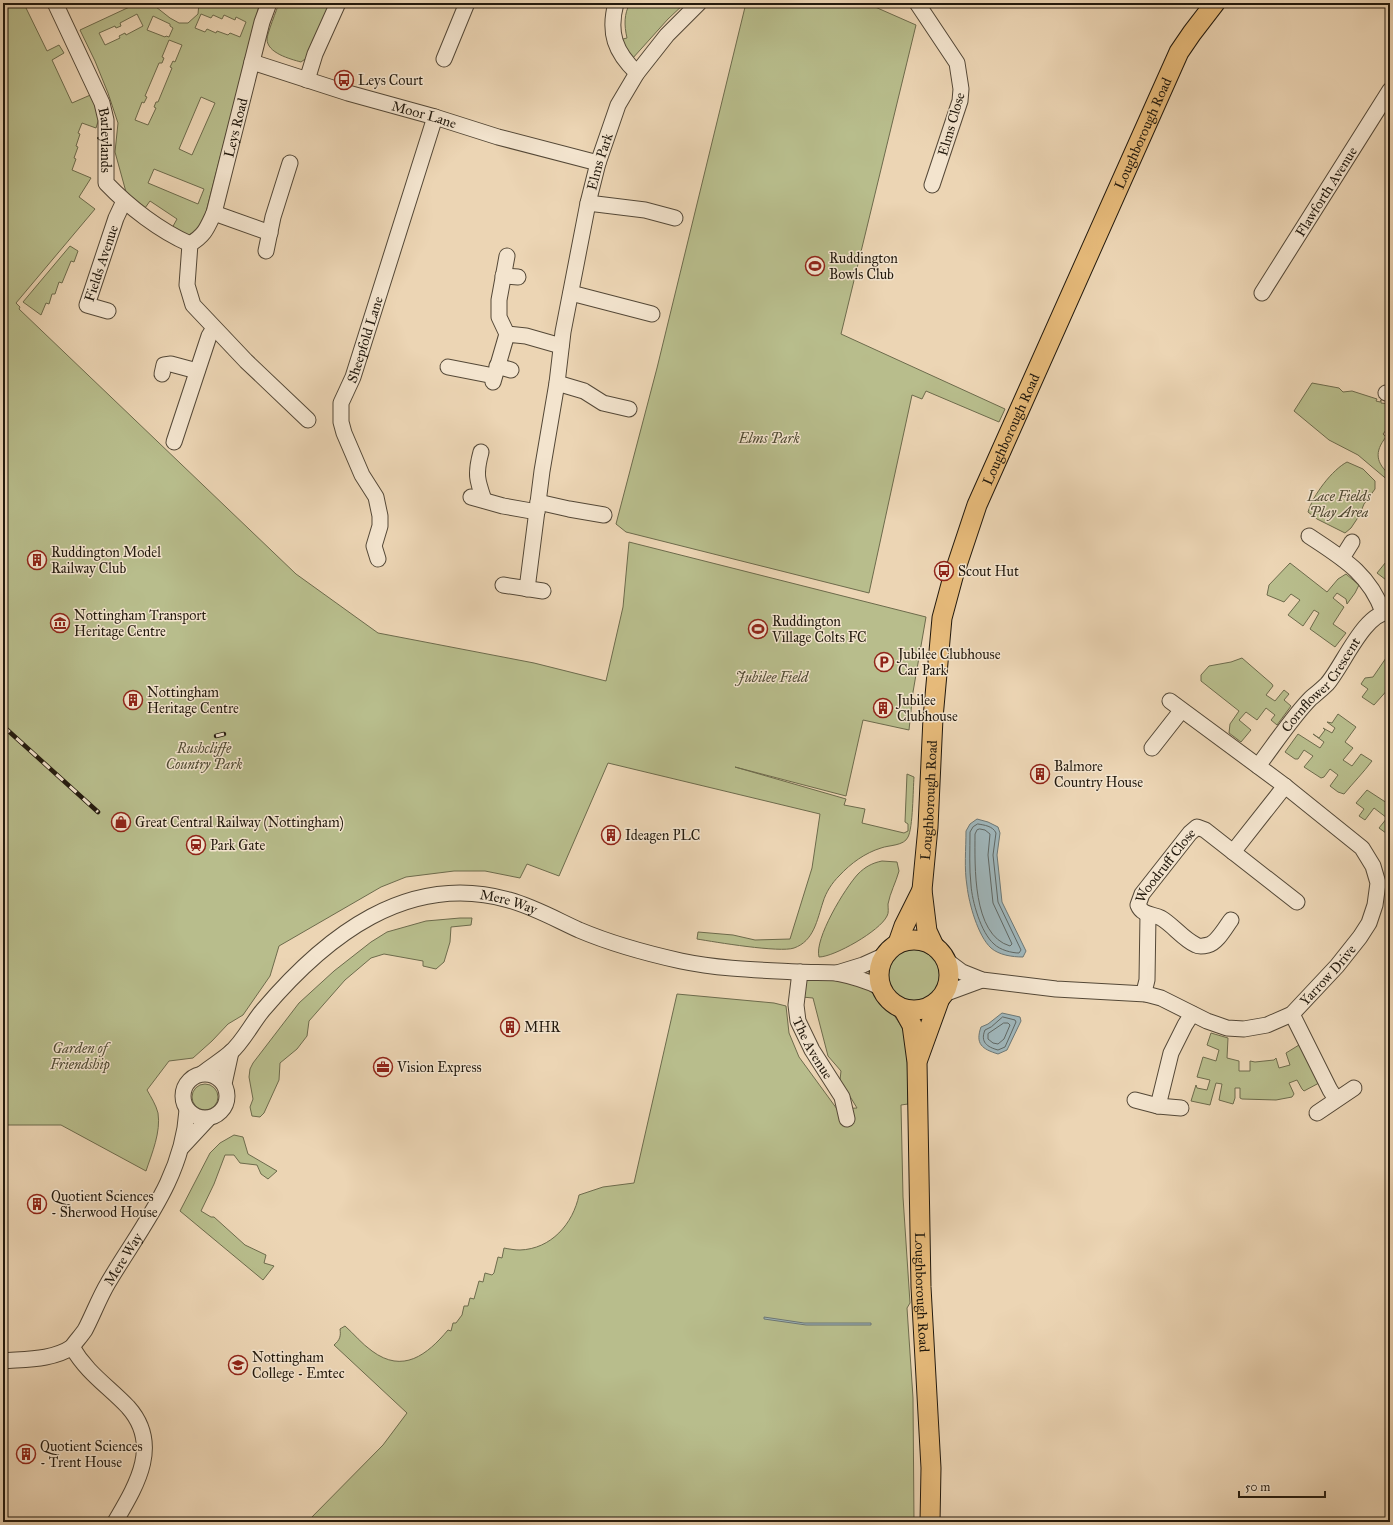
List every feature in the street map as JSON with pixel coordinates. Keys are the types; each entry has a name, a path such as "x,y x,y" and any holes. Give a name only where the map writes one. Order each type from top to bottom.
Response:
{"main road":[{"name":"Loughborough Road","path":"934,946 927,931 922,890 928,827 933,718 942,618 955,570 977,505 1179,52 1215,3"},
{"name":"Loughborough Road","path":"898,943 904,926 922,890"},
{"path":"911,940 924,941 934,946 942,953 946,960 949,971 949,983 941,997 928,1008 916,1011 903,1009 893,1004 885,996 880,987 878,971 883,956 898,943 911,940"},
{"name":"Loughborough Road","path":"917,1062 941,997"},
{"name":"Loughborough Road","path":"903,1009 912,1025 917,1062 921,1286 931,1468 930,1522"}],"street":[{"name":"Barleylands","path":"55,3 102,103 106,120 106,183 124,201 176,238 190,244"},
{"name":"Leys Road","path":"190,244 199,239 205,232 214,213 262,22 269,3"},
{"path":"307,80 316,54 338,3"},
{"path":"444,58 467,3"},
{"path":"616,3 612,24 615,40 625,62 637,72"},
{"name":"Elms Park","path":"527,589 537,507 557,383 561,346 588,203 598,163 618,105 637,72 667,35 699,3"},
{"name":"Elms Close","path":"917,3 957,63 961,88 960,101 933,186"},
{"name":"Moor Lane","path":"252,62 498,137 598,163"},
{"name":"Flawforth Avenue","path":"1262,293 1390,90"},
{"name":"Sheepfold Lane","path":"378,559 374,546 380,526 380,516 376,497 362,475 344,433 341,422 341,403 353,377 435,117"},
{"path":"266,251 273,217 290,163"},
{"name":"Fields Avenue","path":"108,311 87,305 116,218 124,201"},
{"path":"588,203 645,210 675,218"},
{"path":"214,213 270,233"},
{"path":"190,244 187,285 193,305 214,328 308,420"},
{"path":"448,367 499,373 507,334 499,317 499,300 510,276 507,256"},
{"path":"571,293 652,314"},
{"path":"174,442 209,336 214,328"},
{"path":"507,334 526,336 561,346"},
{"path":"162,374 164,365 171,364 197,372"},
{"path":"557,383 584,391 603,402 629,409"},
{"path":"481,452 477,468 478,499 503,506 569,509 604,514"},
{"path":"1309,536 1342,558 1364,578 1386,612"},
{"path":"1342,558 1352,542"},
{"path":"503,585 543,591"},
{"name":"Cornflower Crescent","path":"1258,766 1298,714 1328,683 1344,656 1370,622 1386,612"},
{"name":"Yarrow Drive","path":"982,980 1056,989 1146,994 1161,998 1192,1014 1227,1028 1248,1029 1267,1024 1292,1014 1337,966 1365,941 1369,923 1384,882 1362,848 1285,786 1175,706 1152,748"},
{"path":"1233,852 1285,786"},
{"name":"Woodruff Close","path":"1231,920 1214,942 1201,946 1194,944 1163,920 1140,909 1138,905 1139,899 1194,828 1201,827 1297,902"},
{"name":"Mere Way","path":"203,1073 231,1052 263,1010 292,979 314,957 345,932 376,913 395,905 412,899 437,894 477,895 506,899 546,913 578,929 618,945 684,962 716,966 836,973 870,982 880,987"},
{"path":"1146,994 1148,914"},
{"name":"Mere Way","path":"836,973 863,965 883,956"},
{"path":"946,960 962,972 982,980"},
{"name":"The Avenue","path":"800,972 796,1005 798,1020 812,1050 842,1097 847,1119"},
{"path":"941,997 982,980"},
{"path":"1158,1106 1171,1053 1192,1014"},
{"path":"1292,1014 1336,1099"},
{"name":"Mere Way","path":"224,1084 231,1052"},
{"path":"203,1073 211,1074 218,1078 224,1084 227,1092 227,1101 223,1109 218,1114 208,1119 196,1116 187,1110 183,1101 184,1087 188,1080 195,1075 203,1073"},
{"path":"1317,1113 1354,1088"},
{"path":"1135,1100 1158,1106 1181,1108"},
{"name":"Mere Way","path":"72,1347 84,1331 107,1285 155,1209 163,1193 181,1148 186,1126 187,1110"},
{"name":"Mere Way","path":"181,1148 208,1119"},
{"path":"3,1361 46,1356 66,1351 72,1347 83,1364 128,1408 136,1420 142,1434 144,1453 143,1466 136,1484 115,1522"}],"green space":[{"name":"Rushcliffe Country Park","path":"3,3 35,3 26,8 47,51 59,45 64,53 52,60 72,103 95,93 100,115 96,128 82,123 78,133 80,134 76,146 78,147 72,170 91,178 79,197 95,209 16,303 20,307 19,309 296,574 378,633 534,663 606,681 623,607 629,542 926,617 913,692 909,730 863,720 846,796 735,767 846,799 844,805 865,809 862,823 904,833 908,831 908,824 905,822 907,774 914,777 912,817 910,832 906,840 900,844 881,848 869,853 858,859 844,871 828,891 824,898 814,929 801,945 794,948 775,949 697,939 698,932 733,935 755,940 790,939 812,868 820,814 608,763 559,876 527,864 520,878 485,871 454,871 406,877 381,887 279,946 270,976 243,1015 228,1024 193,1058 169,1061 147,1090 156,1107 159,1120 155,1142 146,1171 61,1125 3,1125"},
{"path":"138,3 151,3 179,23 188,23 198,14 199,3 253,3 259,6 204,220 196,231 189,235 178,234 172,228 177,219 150,201 145,208 126,192 115,152 118,123 95,61 80,30","holes":["137,14 143,26 126,35 125,33 119,36 120,38 105,45 99,33 115,26 116,28 121,26 120,23","201,14 211,18 213,15 222,19 224,15 235,20 236,17 246,22 240,37 230,33 228,35 217,31 216,33 207,29 205,32 195,28","153,16 170,24 173,28 169,37 165,37 147,30","169,40 182,45 175,62 173,61 170,67 172,68 158,102 156,102 154,107 156,108 148,125 135,120 142,102 144,103 147,97 145,96 159,63 162,63 164,58 162,57","201,97 215,103 192,155 179,149","154,169 204,189 198,204 148,183"]},
{"path":"279,3 333,3 308,57 301,62 280,55 268,44 267,36"},
{"path":"630,3 685,3 668,19 632,59 619,40 627,38 625,20"},
{"name":"Elms Park","path":"746,3 866,3 916,25 841,334 1005,409 999,422 926,391 922,399 912,395 869,593 626,532 616,524 657,368"},
{"path":"70,246 78,251 74,262 71,261 62,283 59,282 55,294 52,294 49,304 46,303 41,315 23,302"},
{"path":"1312,383 1339,388 1343,392 1352,391 1377,399 1376,401 1380,402 1381,400 1381,403 1390,404 1390,425 1383,434 1386,437 1378,452 1378,457 1379,462 1385,471 1390,475 1390,482 1358,455 1329,440 1294,411"},
{"name":"Lace Fields Play Area","path":"1347,462 1363,469 1375,481 1375,489 1364,504 1359,516 1351,528 1345,533 1317,519 1308,512 1314,498 1329,477"},
{"path":"1390,557 1390,583 1377,573"},
{"path":"1290,563 1327,592 1338,579 1346,574 1359,585 1347,604 1346,599 1337,593 1333,598 1344,607 1333,624 1346,633 1335,647 1310,629 1319,613 1314,610 1303,626 1288,615 1300,600 1291,594 1284,602 1267,595 1269,585"},
{"path":"1390,648 1390,687 1374,705 1362,697 1368,689 1361,684 1365,678 1373,677 1386,658"},
{"path":"1242,658 1272,684 1273,686 1266,695 1275,701 1284,690 1289,694 1284,700 1291,706 1277,725 1271,720 1275,715 1266,708 1257,720 1246,712 1239,720 1251,730 1241,742 1229,733 1230,724 1239,711 1201,681 1201,675 1209,666 1231,662"},
{"path":"1338,714 1356,727 1345,742 1353,748 1343,760 1352,766 1361,754 1372,761 1344,794 1338,792 1330,786 1338,775 1330,769 1324,777 1321,778 1304,767 1313,756 1304,750 1298,759 1295,759 1285,752 1298,734 1320,748 1324,742 1313,734 1319,738 1325,730 1323,728 1332,733 1335,728 1327,722 1332,723"},
{"path":"1367,790 1390,805 1390,836 1379,828 1387,818 1374,808 1365,820 1359,816 1364,809 1356,803"},
{"path":"882,861 897,862 899,871 889,900 887,916 876,929 866,936 835,953 819,957 821,938 832,914 846,890 863,869"},
{"path":"472,918 471,925 451,927 450,942 444,962 436,969 423,966 423,961 384,954 371,958 345,980 309,1021 307,1036 297,1049 280,1063 279,1080 264,1113 260,1117 252,1116 250,1107 253,1099 249,1077 250,1069 299,1003 334,971 371,942 387,932 426,921"},
{"path":"909,949 919,949 929,953 937,961 941,971 941,981 937,991 929,999 919,1003 909,1003 899,999 891,991 887,981 887,971 891,961 899,953"},
{"path":"804,978 844,980 862,986 876,996 895,1017 903,1030 905,1037 908,1104 901,1105 903,1197 910,1303 907,1308 913,1398 914,1522 307,1522 383,1445 407,1413 334,1345 340,1338 340,1329 345,1326 368,1348 383,1358 394,1361 404,1361 423,1354 448,1330 451,1331 453,1323 456,1323 462,1315 464,1306 468,1306 470,1298 474,1299 479,1281 483,1282 485,1273 492,1275 494,1273 498,1257 502,1258 504,1248 520,1250 531,1249 551,1240 566,1225 572,1216 579,1195 603,1187 634,1183 677,994 774,1003 786,1006 789,1033 799,1057 837,1109 857,1108 840,1080 841,1071 828,1056 813,998 802,997"},
{"path":"1211,1033 1228,1038 1227,1058 1239,1061 1239,1071 1250,1071 1250,1061 1255,1062 1274,1060 1276,1058 1279,1068 1290,1065 1286,1053 1299,1045 1319,1083 1304,1091 1297,1080 1289,1083 1294,1094 1292,1097 1276,1100 1242,1099 1240,1098 1240,1088 1235,1088 1235,1098 1233,1104 1219,1100 1222,1084 1216,1083 1210,1105 1191,1101 1196,1085 1197,1088 1207,1090 1210,1080 1197,1077 1203,1057 1216,1061 1219,1050 1207,1045"},
{"path":"205,1084 214,1088 218,1097 214,1106 205,1110 196,1106 192,1097 196,1088"},
{"path":"234,1135 243,1137 248,1154 277,1171 268,1179 261,1174 257,1165 240,1163 234,1155 225,1155 214,1184 201,1211 211,1217 214,1217 245,1245 266,1255 264,1263 274,1266 263,1280 180,1211 210,1153 220,1143"}],"water":[{"path":"977,819 998,827 1000,833 997,855 1002,902 1026,951 1023,957 1006,955 991,948 986,943 978,928 972,910 966,879 966,831 970,824"},
{"path":"1002,1013 1020,1017 1021,1021 1007,1050 998,1054 984,1048 981,1045 979,1033 981,1027 988,1024"},
{"path":"764,1317 804,1323 871,1323 871,1325 806,1325 764,1319"}],"railway":[{"path":"3,726 98,812"},
{"path":"216,736 224,734"}],"place":[{"name":"Leys Court","path":"344,80"},
{"name":"Ruddington Bowls Club","path":"815,266"},
{"name":"Ruddington Model Railway Club","path":"37,560"},
{"name":"Scout Hut","path":"944,571"},
{"name":"Nottingham Transport Heritage Centre","path":"60,623"},
{"name":"Ruddington Village Colts FC","path":"758,629"},
{"name":"Jubilee Clubhouse Car Park","path":"884,662"},
{"name":"Nottingham Heritage Centre","path":"133,700"},
{"name":"Jubilee Clubhouse","path":"883,708"},
{"name":"Balmore Country House","path":"1040,774"},
{"name":"Great Central Railway (Nottingham)","path":"121,822"},
{"name":"Ideagen PLC","path":"611,835"},
{"name":"Park Gate","path":"196,845"},
{"name":"MHR","path":"510,1027"},
{"name":"Vision Express","path":"383,1067"},
{"name":"Quotient Sciences - Sherwood House","path":"37,1204"},
{"name":"Nottingham College - Emtec","path":"238,1365"},
{"name":"Quotient Sciences - Trent House","path":"26,1454"}],"park label":[{"name":"Jubilee Field","path":"772,677"},
{"name":"Garden of Friendship","path":"80,1056"}]}
